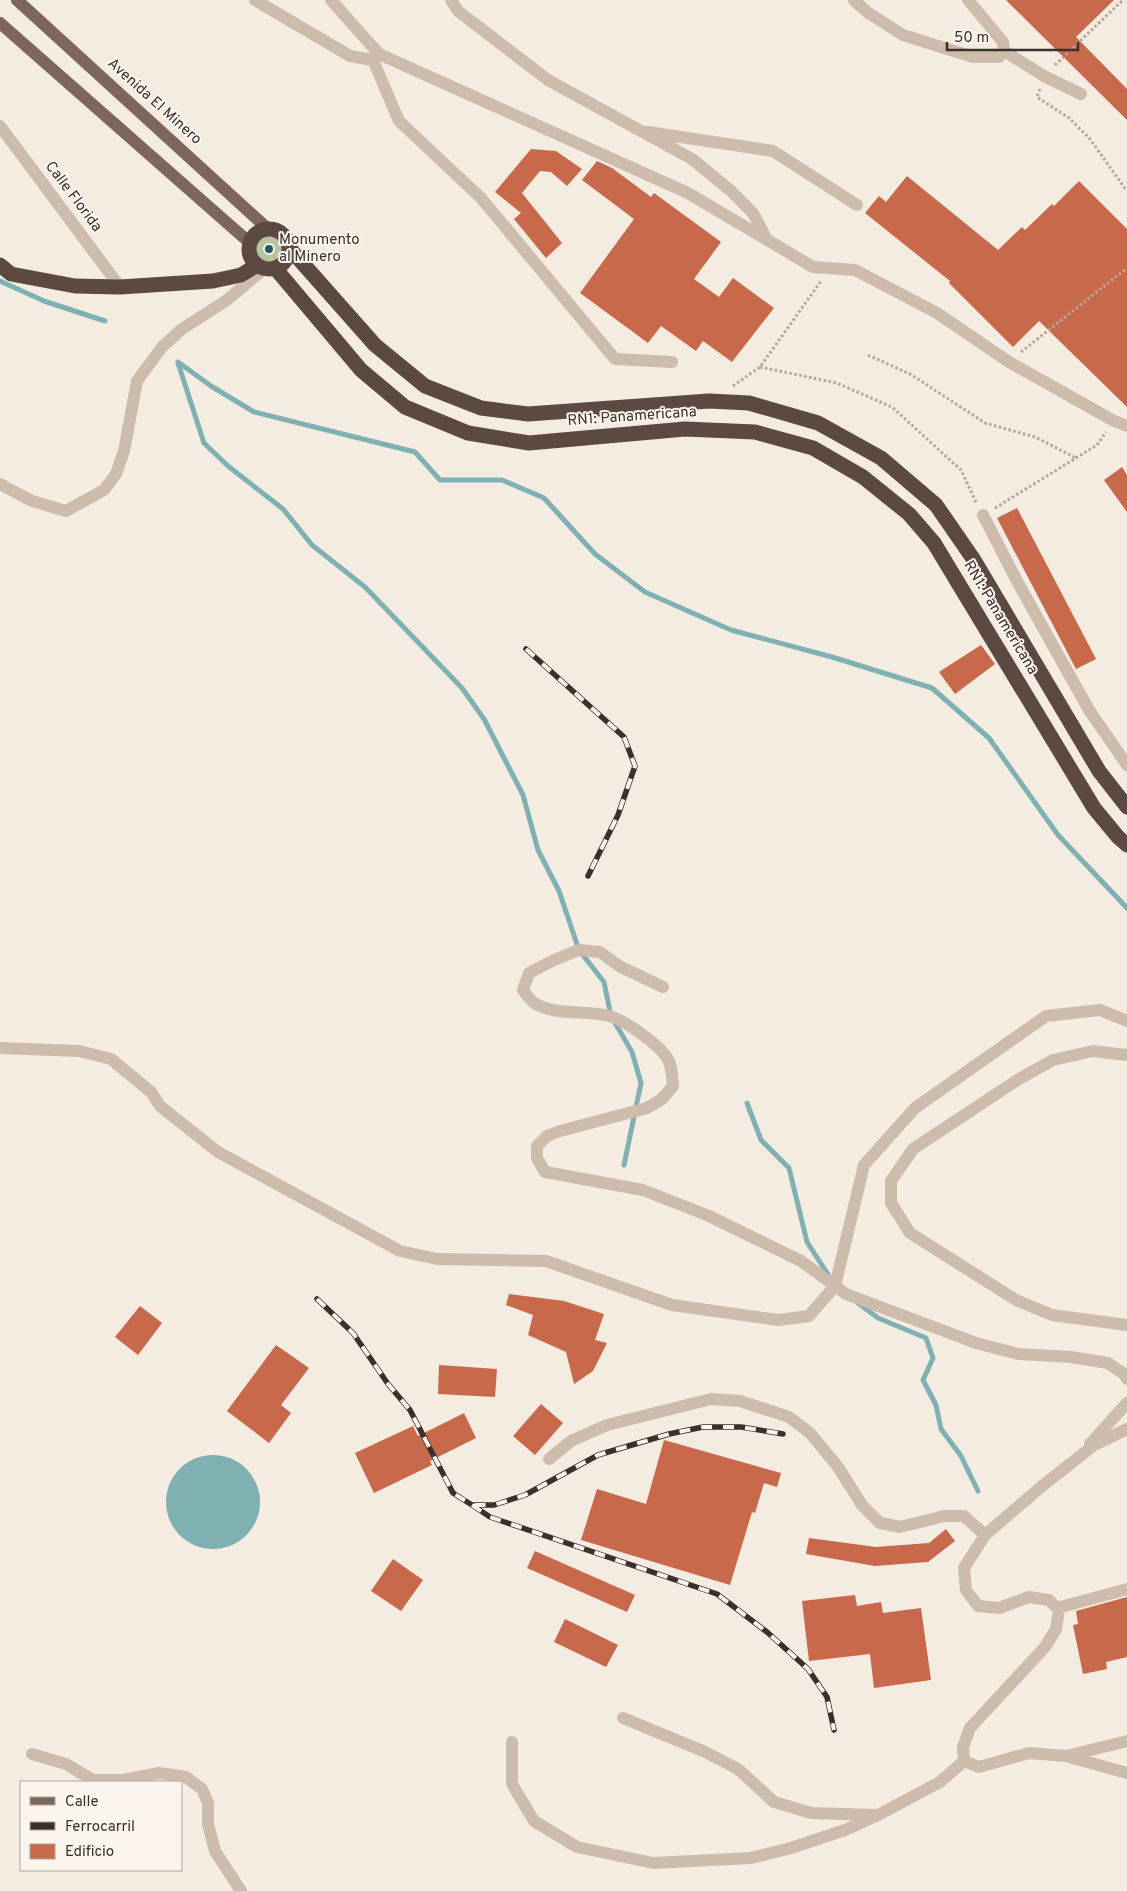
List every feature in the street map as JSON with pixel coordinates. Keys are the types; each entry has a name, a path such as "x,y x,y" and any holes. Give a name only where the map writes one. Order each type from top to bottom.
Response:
{"highway":[{"path":"6,269 76,286 120,287 213,281 242,274 266,267 285,261 290,249 287,238 284,234 274,229 257,233 250,243 250,255 266,267"},
{"name":"RN1: Panamericana","path":"290,249 375,345 389,357 425,386 481,408 528,414 710,401 749,403 818,423 881,458 936,505 974,560 1099,771 1127,807"},
{"name":"RN1: Panamericana","path":"266,267 361,370 404,407 468,433 529,443 685,428 755,432 813,448 863,477 909,514 934,543 1094,808 1127,845"}],"main road":[{"name":"Avenida El Minero","path":"17,0 268,229"},
{"path":"0,23 250,243"}],"street":[{"path":"255,0 350,56 376,57 688,193 813,267 855,270 929,308 1009,362 1114,421 1127,426"},
{"path":"331,0 376,57 399,120 481,198 615,359 672,362"},
{"path":"452,0 458,11 548,80 692,159 731,191 753,213 767,240"},
{"path":"854,0 867,12 903,34 973,57 999,57 1004,51"},
{"path":"968,0 1002,42 1004,51 1044,76 1081,94"},
{"name":"Calle Florida","path":"0,126 120,287"},
{"path":"641,131 773,151 857,205"},
{"path":"0,484 32,501 66,511 104,490 116,474 124,451 137,381 162,347 182,329 227,300 266,267"},
{"path":"983,515 1018,583 1089,710 1127,765"},
{"path":"663,986 619,966 600,952 579,950 529,973 523,990 533,1002 547,1010 580,1011 611,1016 642,1034 667,1057 672,1070 673,1086 662,1100 647,1108 547,1136 537,1146 537,1158 546,1172 644,1190 709,1216 801,1261 846,1294 976,1343 1018,1354 1071,1357 1108,1363 1124,1374 1127,1379"},
{"path":"0,1048 79,1051 111,1059 151,1092 160,1106 218,1152 400,1251 437,1259 546,1261 672,1305 778,1320 809,1316 835,1286 864,1165 915,1108 1046,1016 1100,1010 1127,1021"},
{"path":"1127,1055 1092,1051 1053,1060 1019,1079 913,1149 891,1181 891,1203 910,1233 1016,1300 1052,1315 1127,1325"},
{"path":"548,1458 571,1441 607,1425 711,1399 740,1401 789,1418 810,1432 838,1467 862,1505 880,1523 900,1527 944,1516 964,1516 985,1535"},
{"path":"1078,1457 1127,1403"},
{"path":"964,1761 963,1747 970,1728 1045,1647 1056,1629 1059,1610 1049,1600 1029,1597 999,1608 978,1606 966,1590 964,1568 985,1535 1094,1445 1127,1429"},
{"path":"1057,1608 1127,1589"},
{"path":"623,1718 703,1751 738,1770 774,1802 810,1813 878,1816"},
{"path":"1066,1756 1127,1740"},
{"path":"512,1742 512,1784 534,1822 578,1846 653,1863 751,1858 845,1830 878,1816 940,1782 964,1761"},
{"path":"964,1761 979,1767 1030,1753 1066,1756 1127,1773"},
{"path":"32,1754 66,1764 93,1780 123,1780 159,1773 186,1777 202,1789 208,1804 208,1824 215,1851 242,1891"}],"path":[{"path":"1124,0 1044,76 1037,97 1069,118 1090,139 1127,191"},
{"path":"731,386 760,367 830,268"},
{"path":"1009,362 1127,268"},
{"path":"868,355 912,374 984,423 1035,437 1077,458"},
{"path":"760,367 837,383 892,407 961,470 983,515 1097,445 1114,421"}],"green space":[{"path":"269,233 280,238 285,249 280,260 269,265 258,260 253,249 258,238"}],"water":[{"path":"213,1455 231,1459 246,1469 256,1484 260,1502 256,1520 246,1535 231,1545 213,1549 195,1545 180,1535 170,1520 166,1502 170,1484 180,1469 195,1459"}],"building":[{"path":"1006,0 1114,0 1076,37 1127,89 1127,120"},
{"path":"531,149 556,151 582,169 567,186 551,172 540,171 522,193 562,243 546,258 514,219 521,213 495,192"},
{"path":"597,161 612,168 651,197 654,193 721,242 694,279 719,297 733,278 774,308 732,362 703,341 696,351 661,326 648,343 580,293 634,219 582,180"},
{"path":"907,176 998,250 1022,227 1025,230 1052,204 1054,206 1079,181 1127,229 1127,407 1039,321 1013,347 949,283 950,281 865,213 879,196 886,202"},
{"path":"1122,467 1127,475 1127,512 1104,480"},
{"path":"1017,508 1096,659 1076,669 997,518"},
{"path":"981,645 995,664 955,694 939,672"},
{"path":"509,1294 564,1301 604,1314 595,1340 607,1343 593,1371 574,1384 566,1352 528,1335 533,1315 506,1305"},
{"path":"140,1306 162,1323 138,1355 115,1337"},
{"path":"276,1345 309,1368 281,1405 291,1413 269,1443 227,1411"},
{"path":"439,1365 497,1369 495,1397 438,1394"},
{"path":"541,1404 563,1423 535,1455 513,1436"},
{"path":"464,1413 476,1438 430,1461 432,1465 374,1493 355,1453 413,1426 418,1436"},
{"path":"664,1440 781,1473 777,1487 764,1483 755,1513 752,1512 730,1585 581,1540 597,1489 646,1504"},
{"path":"946,1529 955,1541 928,1562 875,1566 806,1554 809,1538 876,1547 929,1543"},
{"path":"535,1551 635,1595 627,1612 527,1568"},
{"path":"393,1559 423,1580 401,1611 371,1591"},
{"path":"855,1595 857,1606 881,1602 883,1613 921,1608 931,1680 874,1688 870,1654 809,1661 802,1601"},
{"path":"1127,1597 1127,1657 1106,1662 1107,1669 1083,1674 1073,1625 1078,1624 1076,1611"},
{"path":"565,1619 618,1645 606,1667 554,1642"}],"waterway":[{"path":"0,281 44,301 105,321"},
{"path":"178,362 211,386 254,412 415,452 440,480 502,480 544,498 595,554 645,592 731,630 832,657 932,688 989,738 1058,835 1127,908"},
{"path":"178,363 204,443 228,466 283,509 312,545 365,587 462,688 484,719 523,795 538,850 559,891 579,950 604,982 611,1016 632,1052 641,1083 624,1165"},
{"path":"747,1103 761,1140 789,1168 807,1242 829,1276"},
{"path":"858,1303 878,1318 926,1338 933,1358 923,1380 936,1405 941,1429 961,1456 978,1491"}],"railway":[{"path":"526,649 624,737 635,766 618,815 588,876"},
{"path":"317,1299 353,1333 388,1384 410,1410 453,1493 472,1505 494,1505 525,1495 598,1455 669,1434 703,1427 741,1427 783,1434"},
{"path":"472,1505 490,1517 717,1594 767,1632 808,1669 827,1697 834,1730"}],"place":[{"name":"Monumento al Minero","path":"269,249"}]}
